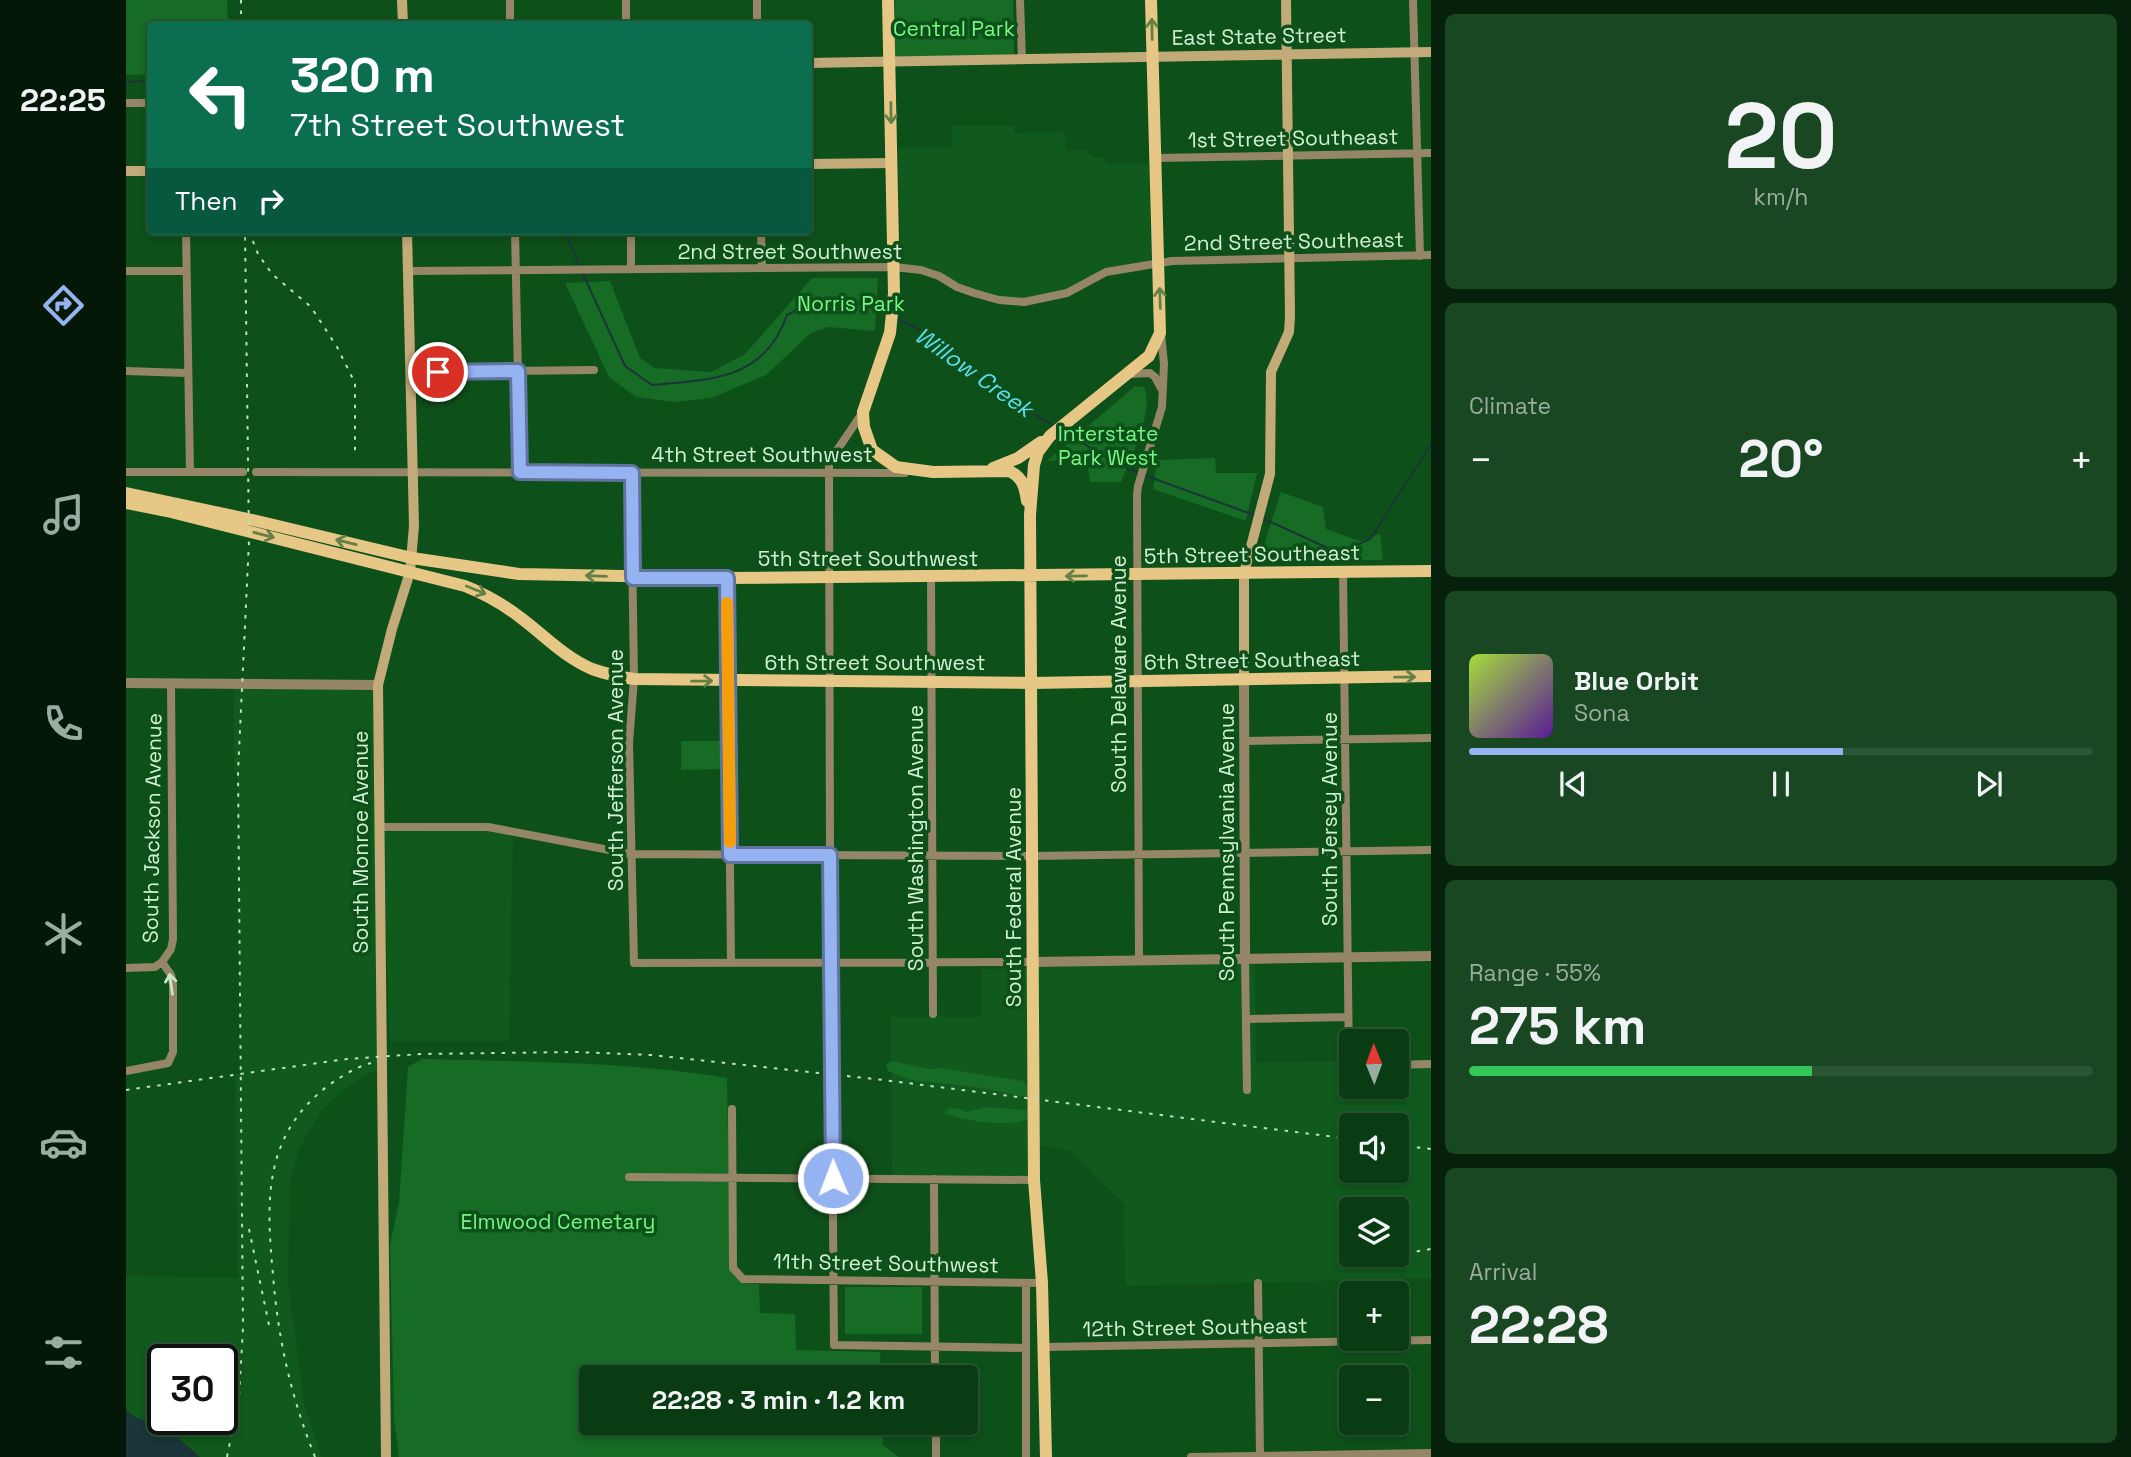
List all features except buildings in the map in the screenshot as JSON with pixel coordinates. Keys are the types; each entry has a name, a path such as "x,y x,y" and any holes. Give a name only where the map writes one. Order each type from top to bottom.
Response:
{"main road":[{"path":"402,0 403,21"},
{"path":"888,0 894,293 890,333 863,412 867,440 872,450 896,467 933,472 1003,470 1014,473 1024,483 1030,515"},
{"name":"South Delaware Avenue","path":"1152,0 1160,333"},
{"name":"South Pennsylvania Avenue","path":"1244,680 1244,573 1270,474 1271,372 1289,332 1286,0"},
{"name":"East State Street","path":"812,63 1431,52"},
{"path":"812,164 892,163"},
{"path":"126,172 147,171"},
{"name":"South Monroe Avenue","path":"388,1457 384,1415 378,685 411,565 414,526 407,235"},
{"path":"1125,376 1149,356 1160,333"},
{"name":"South Federal Avenue","path":"1046,1457 1042,1283 1034,1180 1030,515 1034,465 1038,452 1050,436 1125,376"},
{"path":"982,471 1018,458 1050,436"},
{"path":"126,494 257,521 411,565"},
{"path":"126,503 411,565"},
{"name":"5th Street Southwest","path":"411,565 519,574 633,578 1032,576"},
{"name":"6th Street Southwest","path":"411,565 488,595 572,657 612,676 727,681 1032,683"},
{"name":"5th Street Southeast","path":"1032,576 1431,571"},
{"name":"6th Street Southeast","path":"1032,683 1431,676"}],"street":[{"path":"510,0 510,21"},
{"path":"626,0 626,21"},
{"path":"757,0 757,21"},
{"path":"1020,0 1022,60"},
{"path":"1413,0 1420,256"},
{"path":"126,103 147,103"},
{"name":"1st Street Southeast","path":"1156,158 1431,153"},
{"path":"186,235 190,472"},
{"path":"515,235 520,472"},
{"path":"631,235 631,269"},
{"path":"761,235 762,267"},
{"name":"2nd Street Southeast","path":"1159,265 1172,261 1431,255"},
{"name":"2nd Street Southwest","path":"408,271 894,267 930,273 974,293 999,300 1024,302 1067,293 1106,272 1159,265"},
{"path":"126,271 186,271"},
{"name":"South Delaware Avenue","path":"1139,960 1136,574 1138,486 1158,424 1164,364 1160,333"},
{"path":"411,372 594,370"},
{"path":"126,372 187,373"},
{"path":"1125,376 1137,372 1150,373 1159,382 1162,391"},
{"path":"863,412 829,462 834,1345 1026,1348"},
{"path":"126,472 243,472"},
{"name":"4th Street Southwest","path":"256,472 933,472"},
{"name":"South Jefferson Avenue","path":"632,473 634,679 629,743 634,964 731,963"},
{"name":"South Jersey Avenue","path":"1343,572 1348,1029"},
{"name":"South Washington Avenue","path":"931,577 933,1014"},
{"path":"727,578 731,963 1431,956"},
{"name":"South Pennsylvania Avenue","path":"1244,680 1247,1090"},
{"path":"126,683 378,685"},
{"name":"South Jackson Avenue","path":"126,1071 168,1063 173,1052 173,984 171,975 162,962 171,949 173,939 171,684"},
{"path":"1245,741 1431,738"},
{"path":"379,827 488,827 630,854 1031,856 1431,850"},
{"path":"126,968 155,967 162,962"},
{"path":"1247,1019 1348,1017"},
{"path":"1409,1065 1431,1064"},
{"path":"732,1109 732,1178"},
{"path":"629,1177 1034,1180"},
{"name":"11th Street Southwest","path":"732,1178 733,1268 743,1279 1042,1283"},
{"path":"934,1179 935,1365"},
{"path":"1026,1283 1026,1457"},
{"path":"1258,1283 1260,1456"},
{"name":"12th Street Southeast","path":"1044,1347 1431,1340"},
{"path":"936,1435 936,1457"},
{"path":"1191,1457 1431,1452"}],"shaded area":[{"path":"952,126 1014,126 1014,133 1065,132 1066,151 1085,150 1092,157 1102,157 1108,164 1149,164 1151,263 1106,272 1088,284 1024,302 974,293 939,275 901,267 898,148 952,147"},
{"path":"234,687 373,687 378,1051 376,1070 342,1091 320,1112 299,1149 290,1178 288,1282 304,1403 322,1457 126,1457 126,1276 238,1278 235,1075 240,1074 238,772 234,770"},
{"path":"481,830 513,834 509,1041 390,1041 383,832"},
{"path":"1255,963 1256,1063 1339,1061 1339,1099 1409,1099 1409,1060 1431,1060 1431,1278 1125,1286 1124,1204 1070,1151 1038,1145 1035,967"},
{"path":"1029,968 1032,1177 892,1176 891,1017 981,1017 982,969"}],"green space":[{"path":"126,0 227,0 228,21 147,21 147,74 126,74"},
{"name":"Central Park","path":"895,0 1013,0 1014,55 895,57"},
{"name":"Norris Park","path":"812,278 878,278 875,331 828,327 811,333 766,375 711,398 675,402 636,397 609,377 565,283 610,281 640,358 655,368 711,372 745,354"},
{"name":"Interstate Park West","path":"1135,386 1144,387 1146,408 1140,434 1121,482 1090,482 1087,460 1047,461"},
{"path":"1215,458 1216,473 1257,473 1246,521 1153,489 1157,460"},
{"path":"1281,492 1323,507 1326,529 1360,541 1380,534 1383,560 1264,560 1264,545"},
{"path":"681,741 729,741 729,769 681,770"},
{"name":"Elmwood Cemetary","path":"422,1059 537,1062 651,1068 727,1078 730,1269 742,1281 759,1284 760,1313 795,1314 796,1350 880,1352 881,1365 579,1365 579,1435 883,1435 883,1445 899,1457 399,1457 394,1418 390,1245 399,1203 408,1067"},
{"path":"891,1061 1023,1081 1028,1086 1030,1095 1027,1097 975,1087 911,1080 888,1071 886,1065"},
{"path":"987,1107 1025,1110 1029,1112 1028,1119 1010,1123 986,1122 944,1113 949,1108 966,1112"},
{"path":"845,1287 922,1287 922,1334 845,1334"}],"water":[{"path":"126,1410 147,1421 147,1435 174,1435 200,1457 126,1457"}],"waterway":[{"name":"Willow Creek","path":"126,82 147,81"},
{"name":"Willow Creek","path":"567,235 579,265"},
{"name":"Willow Creek","path":"583,274 625,366 652,385 715,378 750,365 777,337 787,315 813,304 848,301 886,313"},
{"name":"Willow Creek","path":"897,319 953,349 1016,404 1053,425"},
{"name":"Willow Creek","path":"1064,432 1116,463 1139,473"},
{"name":"Willow Creek","path":"1262,518 1330,549 1351,548 1371,538 1431,444"},
{"name":"Willow Creek","path":"1144,475 1254,515"}],"railway":[{"path":"241,0 241,21"},
{"path":"227,1457 239,1397 243,1328 238,772 249,541 245,235"},
{"path":"251,235 258,254 272,274 311,307 337,347 355,383 355,452"},
{"path":"126,1090 347,1059 420,1054 576,1052 651,1055 883,1080 1339,1137"},
{"path":"315,1457 292,1390 278,1322 271,1247 270,1195 280,1147 291,1125 307,1104 339,1078 371,1063"},
{"path":"1409,1146 1431,1149"},
{"path":"249,1229 269,1325"},
{"path":"1409,1253 1431,1249"}],"slow traffic":[{"path":"727,603 730,842"}],"route":[{"path":"438,372 518,371 520,472 632,473 633,578 727,578 730,855 830,855 833,1178"}]}
